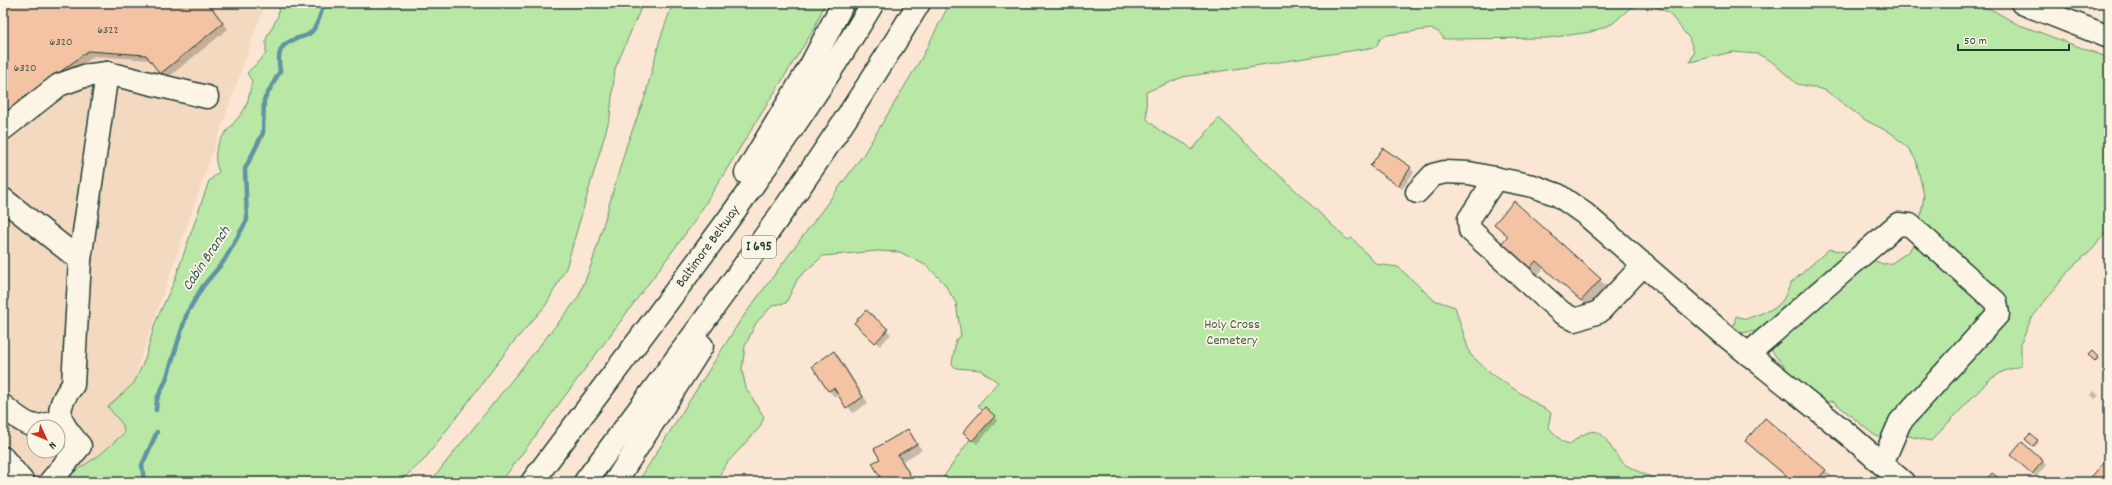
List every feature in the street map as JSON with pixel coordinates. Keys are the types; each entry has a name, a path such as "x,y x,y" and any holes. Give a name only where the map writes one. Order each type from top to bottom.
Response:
{"main road":[{"path":"687,275 811,65 843,3"},
{"name":"Baltimore Beltway","path":"532,482 687,275 779,148 840,57 873,3"},
{"name":"I 695","path":"585,482 789,204 876,76 919,3"},
{"path":"2022,3 2109,37"},
{"path":"3,129 59,85 84,76 107,73 207,97"},
{"path":"60,419 59,410 64,396 73,385 80,260 107,73"},
{"path":"1417,192 1433,175 1445,172 1469,173 1496,178 1533,186 1558,195 1586,214 1748,354 1849,434 1903,482"},
{"path":"1496,178 1469,219 1470,230 1562,312 1575,320 1599,312 1644,264"},
{"path":"3,199 80,260"},
{"path":"615,482 677,386 789,204"},
{"path":"1748,354 1898,224 1910,225 1996,302 1998,314 1900,422 1882,464"},
{"path":"3,406 26,423"},
{"path":"50,482 80,446 66,430"},
{"path":"3,458 23,482"}],"shaded area":[{"path":"3,3 265,3 138,366 132,428 83,482 3,482"}],"green space":[{"path":"279,3 643,3 615,69 610,117 566,268 546,305 512,344 424,460 399,482 59,482 101,454 124,433 123,425 108,407 134,383 145,359 155,323 174,282 209,181 219,172 216,161 218,144 245,108 252,81 247,73 266,54 266,39 278,16"},
{"path":"673,3 825,3 814,29 692,225 501,482 430,482 578,298 592,263 627,144 645,97 660,39"},
{"name":"Holy Cross Cemetery","path":"950,3 1645,3 1630,8 1612,24 1591,32 1548,38 1444,39 1439,32 1431,29 1387,35 1380,39 1376,47 1183,77 1146,92 1147,119 1160,131 1187,145 1192,150 1219,118 1348,240 1352,238 1376,264 1398,267 1434,300 1455,307 1470,354 1491,374 1551,413 1548,427 1563,442 1570,444 1582,435 1591,432 1598,432 1603,436 1626,465 1663,482 940,482 987,415 978,405 998,382 980,370 956,368 952,364 956,340 961,336 956,303 944,283 927,266 900,252 877,251 823,256 798,278 786,303 773,305 756,323 745,346 742,370 746,388 764,417 760,427 727,463 715,482 638,482 740,321 863,155 921,59"},
{"path":"1646,3 1980,3 2017,24 2109,58 2109,227 2093,249 2071,268 2031,319 2021,343 2021,366 2004,371 1989,380 1931,441 1899,434 1889,441 1874,435 1833,401 1825,402 1809,396 1755,331 1741,333 1733,329 1736,316 1746,319 1775,308 1783,300 1791,283 1829,249 1857,254 1883,264 1892,263 1909,251 1917,238 1924,196 1916,160 1908,148 1891,133 1865,120 1825,90 1797,84 1771,61 1758,54 1732,52 1690,62 1694,52 1689,38 1668,12"}],"building":[{"path":"3,3 208,3 223,23 160,74 146,55 88,51 3,115"},
{"path":"1383,148 1411,167 1398,186 1370,166"},
{"path":"1514,201 1601,279 1581,301 1536,261 1527,271 1499,246 1508,236 1494,224"},
{"path":"866,310 888,329 875,343 854,323"},
{"path":"834,351 863,397 846,408 834,388 828,391 812,366"},
{"path":"2092,351 2098,357 2095,361 2088,355"},
{"path":"985,407 995,416 972,441 963,432"},
{"path":"1765,418 1826,470 1815,482 1793,482 1745,441"},
{"path":"908,429 917,444 898,455 913,480 910,482 883,482 872,463 880,459 874,449"},
{"path":"2030,434 2038,440 2033,446 2025,439"},
{"path":"2022,442 2043,461 2032,474 2011,455"},
{"path":"2105,461 2109,464 2109,482 2087,482"},
{"path":"1992,473 2000,479 1997,482 1989,482 1986,480"}],"waterway":[{"name":"Cabin Branch","path":"156,410 157,399 166,380 187,313 203,286 224,261 247,220 245,169 263,133 264,100 280,71 279,54 283,46 287,43 307,35 312,31 319,20 323,3"},
{"name":"Cabin Branch","path":"144,482 142,465 157,432"}]}
